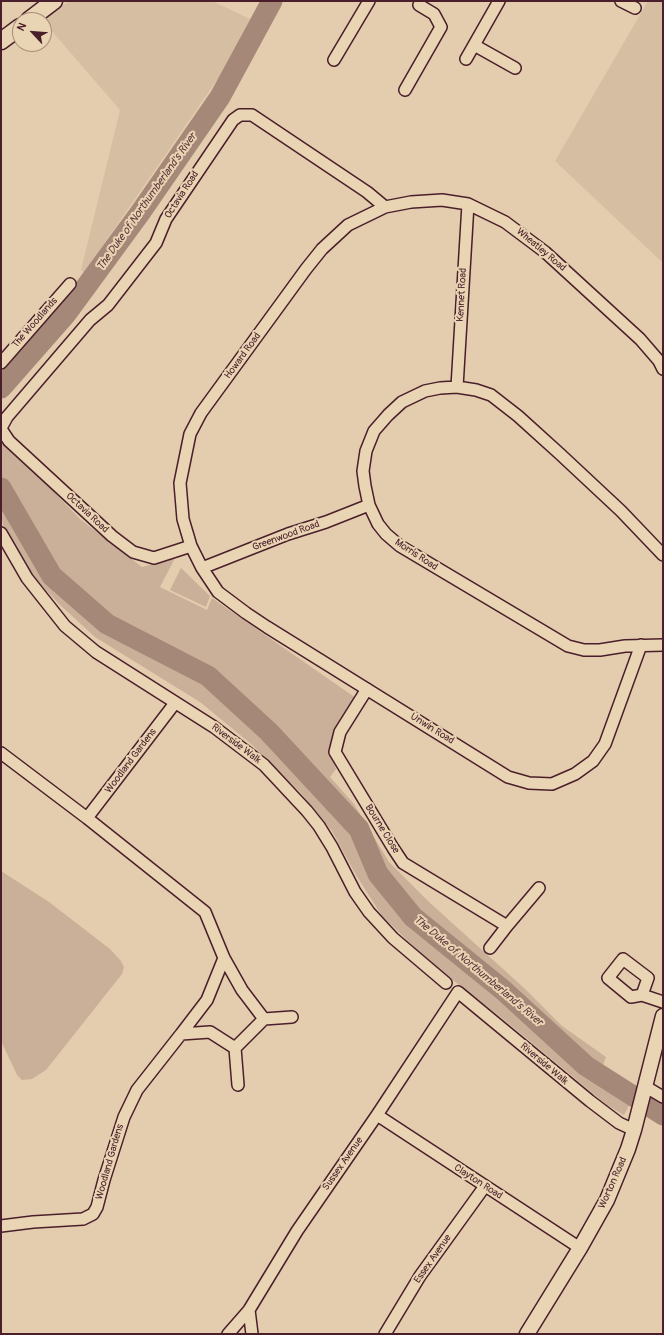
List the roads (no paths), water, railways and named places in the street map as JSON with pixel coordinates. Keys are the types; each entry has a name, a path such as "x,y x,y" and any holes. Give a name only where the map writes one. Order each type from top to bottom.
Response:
{"main road":[{"path":"40,12 54,1"},
{"path":"1,41 12,33"}],"street":[{"path":"334,60 368,1"},
{"path":"466,59 498,1"},
{"path":"621,1 635,8"},
{"path":"405,90 441,27 434,14 418,2"},
{"path":"474,45 515,68"},
{"name":"Octavia Road","path":"190,546 154,558 133,552 112,536 9,441 1,428 7,417 90,320 108,305 156,243 166,219 233,120 240,115 252,115 367,192 385,207"},
{"name":"Wheatley Road","path":"385,207 411,202 442,200 468,204 506,222 545,252 640,338 663,369"},
{"name":"Kennet Road","path":"457,387 468,204"},
{"name":"Howard Road","path":"190,546 183,519 180,483 190,434 201,413 322,249 348,226 385,207"},
{"name":"The Woodlands","path":"1,363 70,284"},
{"name":"Morris Road","path":"663,555 621,511 518,416 491,395 476,390 457,387 425,391 402,402 388,415 374,431 366,451 363,471 369,505 378,524 386,534 400,546 568,646 584,650 600,650 625,646 663,645"},
{"name":"Greenwood Road","path":"202,568 288,534 326,522 369,505"},
{"name":"Riverside Walk","path":"1,533 27,578 65,626 96,652 214,727 264,765 319,826 332,847 355,892 369,912 392,938 446,983"},
{"name":"Unwin Road","path":"190,546 218,592 246,613 508,777 529,783 552,784 575,774 593,761 605,744 640,645"},
{"name":"Bourne Close","path":"367,689 340,732 335,752 392,848 403,863 507,926"},
{"name":"Woodland Gardens","path":"87,818 175,703"},
{"path":"1,753 87,818 206,912 224,958 242,990 264,1019"},
{"path":"490,948 539,888"},
{"name":"Woodland Gardens","path":"1,1226 33,1222 83,1219 93,1214 97,1207 124,1117 137,1090 207,1000 224,958"},
{"name":"Riverside Walk","path":"458,992 590,1101 619,1123 634,1130"},
{"name":"Sussex Avenue","path":"228,1334 250,1310 297,1231 377,1115 458,992"},
{"path":"642,995 663,1002"},
{"name":"Worton Road","path":"527,1334 580,1248 607,1200 628,1149 634,1130 663,1016"},
{"path":"238,1086 235,1048 264,1019 292,1017"},
{"path":"181,1034 210,1032 235,1048"},
{"path":"645,1091 663,1098"},
{"name":"Clayton Road","path":"377,1115 580,1248"},
{"name":"Essex Avenue","path":"385,1334 420,1276 485,1186"},
{"path":"250,1310 252,1334"}],"waterway":[{"name":"The Duke of Northumberland's River","path":"1,388 66,314 140,213 220,97 272,1"},
{"name":"The Duke of Northumberland's River","path":"1,488 52,576 107,624 208,676 269,732 359,829 378,874 413,917 503,990 586,1066 663,1115"}]}
